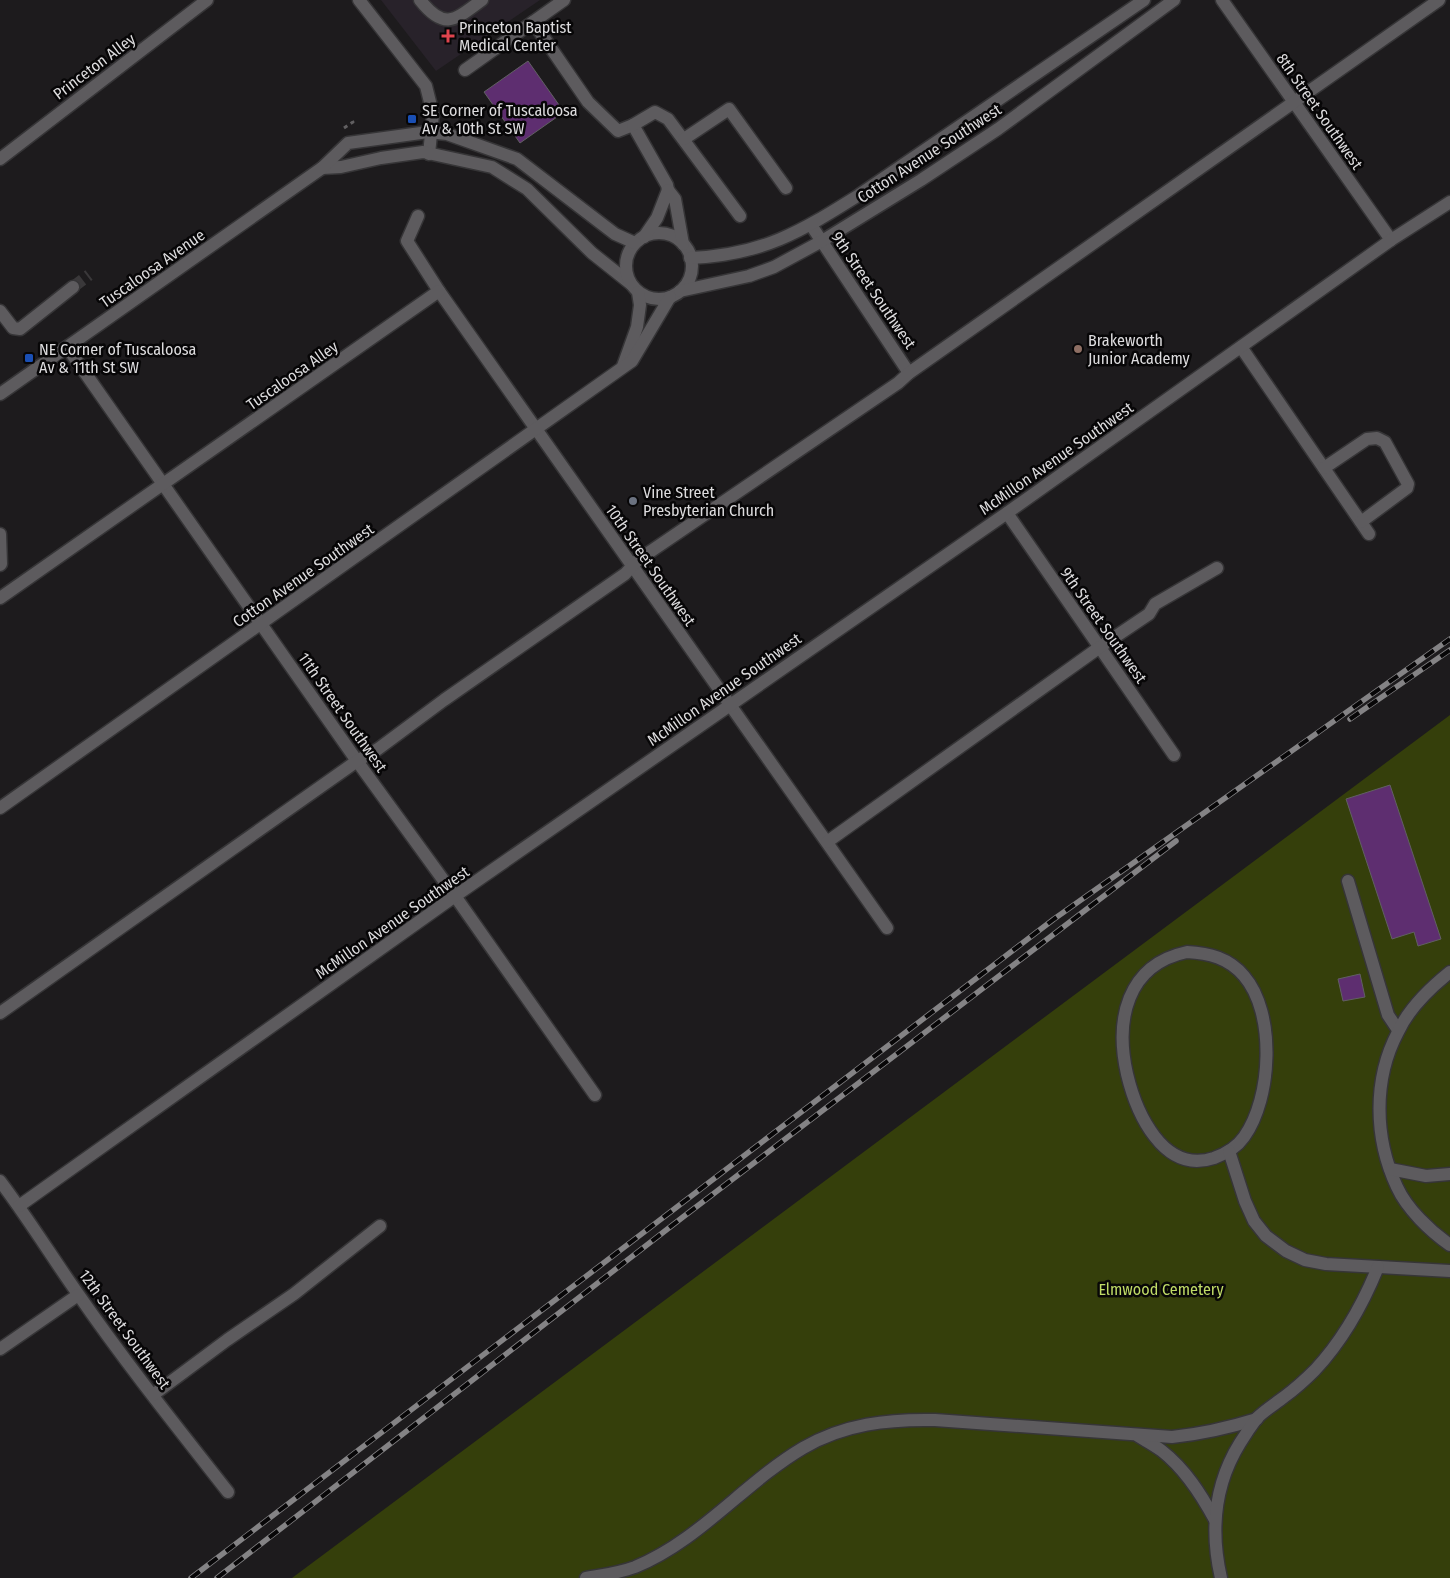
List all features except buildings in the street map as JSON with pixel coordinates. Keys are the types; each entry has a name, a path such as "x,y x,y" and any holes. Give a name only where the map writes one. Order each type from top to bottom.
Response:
{"street":[{"name":"Princeton Alley","path":"0,159 207,0"},
{"path":"359,0 426,86 433,114 429,154"},
{"path":"420,0 429,11 440,18 456,19 482,0"},
{"path":"465,70 564,0"},
{"name":"Cotton Avenue Southwest","path":"690,258 713,257 752,250 791,236 811,225 859,195 1144,0"},
{"name":"Cotton Avenue Southwest","path":"0,808 632,361 675,294 749,276 774,267 822,241 921,180 998,129 1174,0"},
{"name":"8th Street Southwest","path":"1222,0 1392,240"},
{"path":"0,1012 357,761 378,750 444,700 626,574 638,560 898,383 909,373 1440,0"},
{"path":"533,22 588,102 618,131 633,125 655,112 668,119 740,216"},
{"path":"684,139 730,109 786,188"},
{"path":"633,125 651,154 668,190 675,199 683,244"},
{"name":"Tuscaloosa Avenue","path":"0,393 322,168 348,143 432,132 448,134 517,159 615,234 639,240"},
{"path":"322,168 341,167 381,158 423,152 492,167 526,189 592,253 635,288 648,297 659,299 675,294 686,284 691,274 689,253 683,244 675,237 664,234 654,234 639,240"},
{"path":"623,366 637,327 640,305 635,288 627,274 626,263 629,253 657,218 668,190"},
{"name":"McMillon Avenue Southwest","path":"19,1206 456,896 1007,513 1392,240 1448,208"},
{"name":"10th Street Southwest","path":"418,216 407,241 439,292 887,928"},
{"name":"9th Street Southwest","path":"811,225 909,373"},
{"path":"0,311 13,328 20,329 73,287"},
{"name":"Tuscaloosa Alley","path":"0,598 439,292"},
{"name":"11th Street Southwest","path":"67,347 357,761 456,896 595,1095"},
{"path":"1241,347 1369,534"},
{"path":"1324,468 1367,439 1377,438 1385,442 1408,484 1407,488 1361,522"},
{"name":"9th Street Southwest","path":"1007,513 1174,755"},
{"path":"0,534 0,565"},
{"path":"828,842 1100,647 1150,614 1155,604 1217,568"},
{"path":"1348,882 1388,1015 1398,1030"},
{"path":"1187,952 1200,953 1224,960 1244,975 1258,999 1267,1045 1263,1089 1258,1109 1249,1129 1243,1139 1228,1151 1210,1159 1198,1160 1186,1159 1165,1148 1155,1138 1146,1124 1130,1088 1126,1070 1124,1037 1126,1007 1129,997 1134,986 1151,967 1160,960 1173,955 1187,952"},
{"path":"1450,972 1424,995 1398,1030 1384,1069 1379,1102 1380,1132 1397,1188 1424,1222 1450,1246"},
{"path":"1228,1151 1254,1221 1266,1236 1286,1251 1305,1260 1326,1264 1450,1271"},
{"path":"1390,1169 1426,1176 1450,1174"},
{"name":"12th Street Southwest","path":"0,1181 19,1206 78,1295 228,1492"},
{"path":"153,1395 227,1340 294,1294 380,1226"},
{"path":"1221,1578 1216,1547 1215,1520 1219,1491 1234,1453 1257,1419 1302,1383 1331,1350 1355,1316 1378,1267"},
{"path":"0,1349 78,1295"},
{"path":"586,1578 632,1573 682,1540 780,1463 803,1448 823,1438 877,1422 902,1419 935,1420 1172,1436 1196,1435 1221,1430 1257,1419"},
{"path":"1136,1434 1161,1450 1179,1466 1202,1496 1215,1520"}],"shaded area":[{"name":"Princeton Baptist Medical Center","path":"381,0 540,0 436,71"}],"green space":[{"name":"Elmwood Cemetery","path":"1450,715 1450,1578 292,1578"}],"tunnel":[{"path":"73,287 89,275"}],"railway":[{"path":"191,1578 1054,919 1450,639"},
{"path":"1350,719 1450,650"},
{"path":"217,1578 683,1217 1176,841"}],"place":[{"name":"Princeton Baptist Medical Center","path":"448,36"},
{"name":"SE Corner of Tuscaloosa Av & 10th St SW","path":"412,119"},
{"name":"Brakeworth Junior Academy","path":"1078,349"},
{"name":"NE Corner of Tuscaloosa Av & 11th St SW","path":"29,358"},
{"name":"Vine Street Presbyterian Church","path":"633,501"}]}
